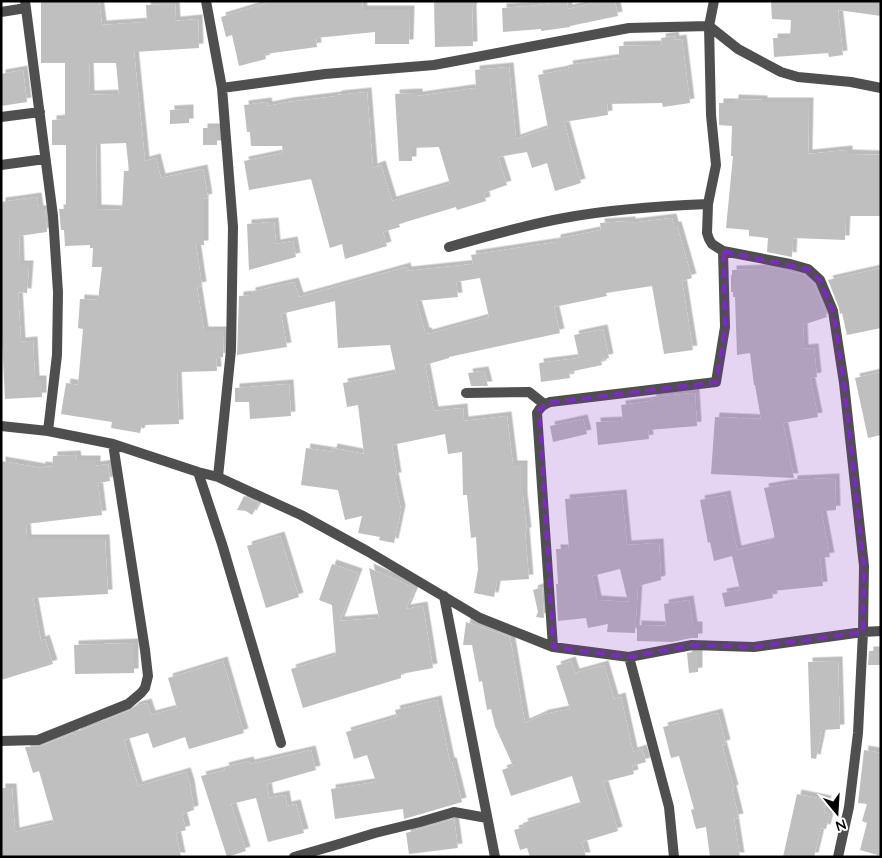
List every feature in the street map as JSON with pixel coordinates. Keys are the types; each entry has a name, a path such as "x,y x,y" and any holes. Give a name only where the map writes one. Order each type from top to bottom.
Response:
{"street":[{"path":"206,1 222,88 232,227 231,350 218,477"},
{"path":"714,1 709,26 711,114 716,165 708,204 707,233 712,244 723,251 808,269 820,280 833,311 844,382 864,566 858,733 849,807 838,857"},
{"path":"1,12 26,4 53,216 58,292 57,356 48,431"},
{"path":"222,88 324,74 434,65 630,28 709,26 738,49 781,72 798,77 852,82 881,88"},
{"path":"1,117 40,112"},
{"path":"1,165 45,159"},
{"path":"449,247 513,229 564,218 616,210 708,204"},
{"path":"553,647 537,413 544,404 550,402 716,382 725,327 723,251"},
{"path":"466,392 529,392 544,404"},
{"path":"1,426 48,431 113,444 218,477 301,515 367,551 480,618 553,647 629,657 692,645 754,647 881,631"},
{"path":"1,741 38,740 128,704 145,688 148,676 145,650 113,444"},
{"path":"198,472 222,544 281,743"},
{"path":"444,596 495,857"},
{"path":"629,657 669,807 674,857"},
{"path":"294,857 454,812 488,818"}],"highlighted area":[{"path":"723,251 808,269 820,280 833,311 844,383 864,566 863,632 754,647 692,645 629,657 553,647 539,409 550,402 716,382 725,327"}],"building":[{"path":"41,1 99,1 102,25 147,22 146,5 175,4 176,21 198,19 199,48 134,52 145,161 156,158 161,178 203,169 208,198 204,199 204,245 196,245 202,286 197,287 204,331 224,331 223,357 216,358 217,371 177,372 179,424 142,425 140,433 111,428 112,422 61,414 66,383 78,385 83,329 78,328 80,299 98,300 102,267 92,267 93,248 90,248 90,245 65,246 64,230 61,230 59,209 66,209 66,145 52,145 52,120 65,119 65,63 41,63","holes":["89,63 116,63 119,94 90,95","126,143 129,171 124,171 122,210 97,209 96,144"]},
{"path":"273,1 362,1 363,10 410,10 409,44 375,44 375,32 316,38 317,47 265,54 266,59 239,66 232,35 226,37 221,17"},
{"path":"434,1 474,1 472,10 473,46 435,47"},
{"path":"567,1 568,9 602,1 615,1 618,16 570,27 541,31 541,29 503,32 502,8"},
{"path":"771,1 881,1 881,16 838,10 843,55 829,57 828,53 774,57 773,38 790,38 791,20 772,19"},
{"path":"674,36 675,40 682,39 690,103 663,107 662,103 607,104 608,115 564,122 581,183 555,191 547,163 532,168 527,152 498,157 507,185 484,193 486,201 457,210 456,207 399,224 400,227 383,232 387,246 345,259 342,244 330,248 311,179 249,190 244,161 283,153 282,146 251,146 250,132 247,132 244,105 267,102 268,106 367,92 373,168 381,165 392,201 450,184 439,147 412,148 412,161 399,161 395,94 418,93 418,96 476,88 475,70 509,67 516,139 548,128 538,75 569,69 568,65 619,58 619,46 662,45 661,38"},
{"path":"23,70 27,102 1,106 1,74"},
{"path":"734,99 763,100 763,102 809,102 808,154 848,150 848,154 881,155 881,216 846,216 845,240 793,238 792,257 767,252 768,238 749,236 749,230 726,228 733,156 731,156 732,126 719,125 719,103 734,103"},
{"path":"189,109 189,123 170,124 170,110"},
{"path":"203,128 217,128 217,145 203,145"},
{"path":"37,197 39,210 45,210 47,232 19,236 20,265 29,265 27,293 18,292 21,342 33,341 35,380 42,380 42,397 5,399 1,322 1,202"},
{"path":"672,218 674,226 677,226 692,278 682,281 693,350 664,354 652,286 606,293 607,296 554,307 560,333 449,357 425,365 434,411 463,408 464,421 507,416 513,465 523,465 523,497 529,579 497,581 494,597 474,593 478,569 476,537 471,538 467,495 463,495 462,452 448,454 445,434 392,445 397,477 394,477 401,510 394,543 379,540 380,537 358,533 362,516 345,520 338,490 301,485 306,448 332,452 333,448 364,454 358,405 347,407 343,383 396,373 390,345 338,348 335,301 281,314 287,347 237,355 239,296 251,295 251,292 294,282 299,297 406,267 407,271 473,264 471,255 556,242 556,239 601,230 600,223 631,221 631,223","holes":["480,278 489,317 428,334 425,332 416,301 458,297 456,282"]},
{"path":"274,222 276,244 293,241 296,257 249,270 247,224"},
{"path":"766,266 805,275 814,284 826,313 827,317 803,325 804,349 814,348 817,377 810,378 818,417 783,423 794,478 711,474 715,417 761,419 750,353 737,355 735,297 733,297 733,292 731,292 731,275 732,270 766,269"},
{"path":"881,268 881,328 847,335 842,313 840,314 828,280"},
{"path":"603,329 609,358 601,360 602,365 569,372 570,378 541,382 539,363 579,358 574,335"},
{"path":"484,371 488,386 471,386 468,373"},
{"path":"881,372 881,435 868,438 855,378"},
{"path":"289,384 291,416 250,419 249,402 235,402 235,388"},
{"path":"695,393 697,426 648,430 649,439 598,445 596,422 623,421 621,405 652,401 651,397"},
{"path":"583,419 587,434 553,442 550,426"},
{"path":"76,455 77,460 96,460 96,466 108,464 110,481 98,483 102,515 26,524 27,539 105,539 108,594 33,598 41,641 45,639 53,664 1,680 1,461 41,468 41,466 52,467 53,456"},
{"path":"835,478 836,510 824,511 824,515 822,515 830,557 820,558 823,586 772,591 773,598 725,607 722,593 740,590 732,556 714,561 710,542 708,543 700,500 726,495 737,550 770,542 769,540 775,538 764,488 793,483 793,480"},
{"path":"622,494 627,545 659,543 661,580 638,586 635,633 607,632 608,624 588,628 586,618 558,621 556,549 569,549 565,499","holes":["620,569 628,602 597,600 592,576"]},
{"path":"244,496 259,503 252,515 246,511 237,510"},
{"path":"280,536 299,597 266,608 247,546"},
{"path":"332,564 358,573 340,621 379,618 369,568 415,588 406,609 423,606 433,668 401,674 401,678 303,708 291,669 336,655 332,605 319,600"},
{"path":"542,587 544,618 536,617 538,612 533,590"},
{"path":"689,600 693,626 698,626 698,638 672,642 637,641 637,625 666,626 664,604"},
{"path":"466,622 510,637 525,723 545,714 570,709 556,666 571,661 575,673 604,665 614,699 621,697 633,752 642,749 646,762 632,766 634,774 603,782 618,831 582,842 586,857 530,857 527,848 520,850 514,830 524,827 523,823 581,805 572,776 511,796 502,770 513,766 495,726 491,709 487,710 482,681 479,682 472,645 463,645"},
{"path":"134,643 134,673 75,674 74,645"},
{"path":"869,651 881,651 881,665 868,665"},
{"path":"698,652 698,672 689,673 687,653"},
{"path":"223,661 244,733 189,749 185,737 153,748 148,733 124,740 138,786 186,772 194,810 182,814 186,830 176,833 181,857 1,857 1,788 12,788 15,832 54,823 39,771 33,773 25,747 41,746 74,733 76,736 76,732 147,703 151,715 177,708 168,678"},
{"path":"838,661 840,729 822,730 816,759 811,758 808,662"},
{"path":"437,700 450,762 452,762 462,802 404,819 403,809 335,819 331,789 376,782 367,755 354,759 346,732 397,717 395,710"},
{"path":"718,713 726,744 722,745 734,789 732,790 739,818 734,819 740,857 710,857 706,827 696,829 691,810 694,809 679,756 671,758 663,727"},
{"path":"311,750 316,770 267,784 269,798 285,795 287,806 296,804 304,833 268,842 256,798 231,804 246,851 227,857 201,776 225,770 224,767 249,761 250,764"},
{"path":"864,750 881,753 881,856 860,850 867,823 862,821 867,804 858,803"},
{"path":"797,794 827,800 824,812 830,814 826,829 821,828 814,857 783,857"},
{"path":"454,819 458,848 409,854 406,833"}]}
